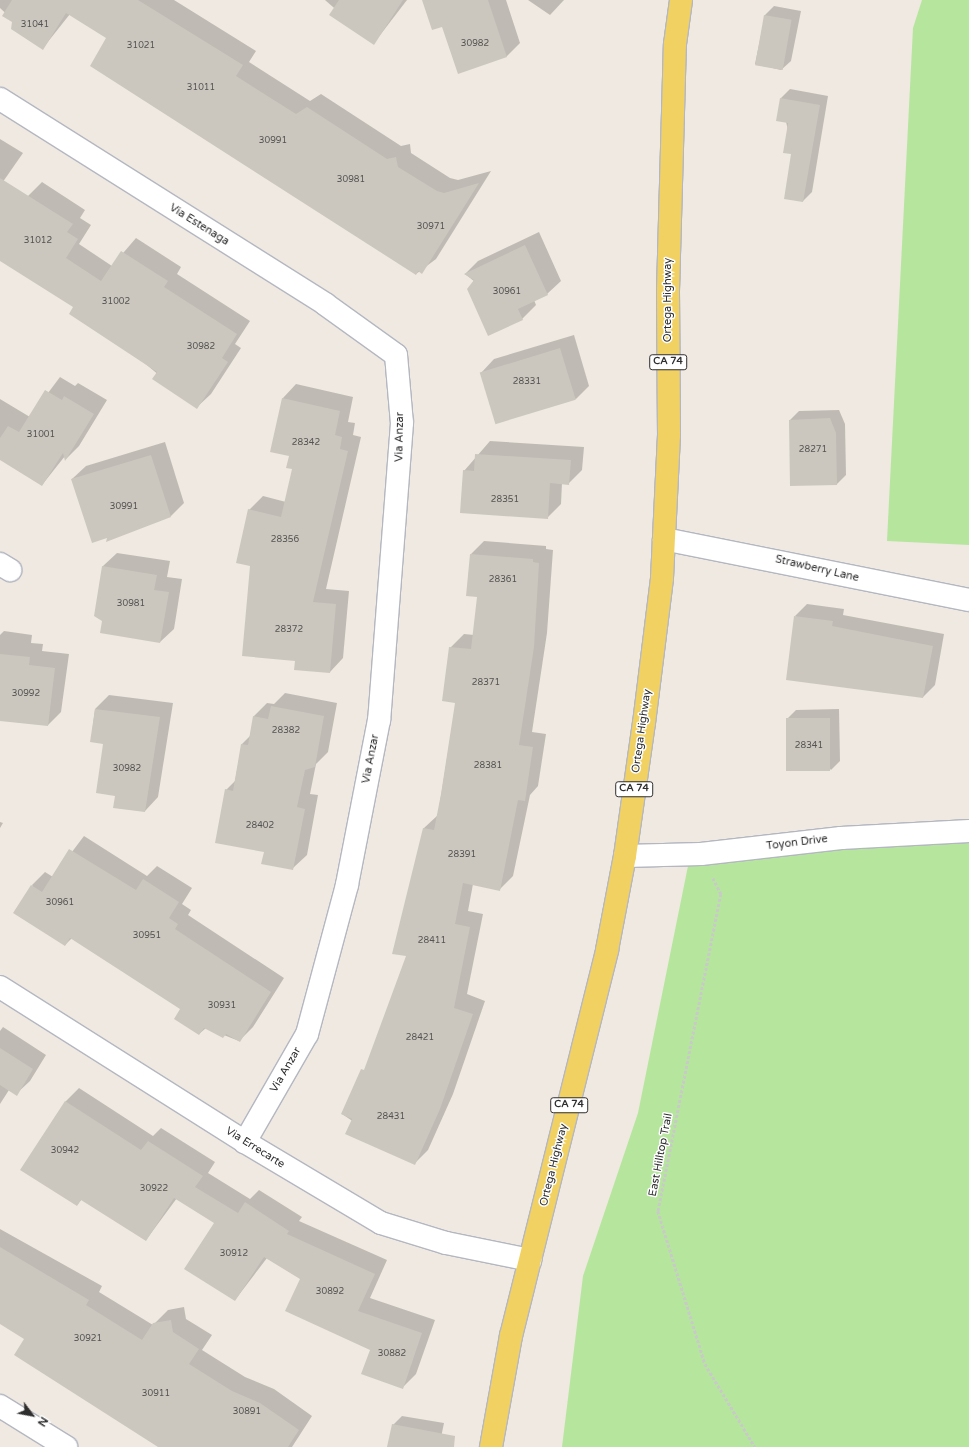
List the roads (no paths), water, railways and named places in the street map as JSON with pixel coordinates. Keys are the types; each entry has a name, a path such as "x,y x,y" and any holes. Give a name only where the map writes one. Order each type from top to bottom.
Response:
{"main road":[{"name":"Ortega Highway","path":"491,1447 511,1336 607,950 625,856 662,578 674,44 681,0"}],"street":[{"name":"Via Estenaga","path":"0,99 325,304 396,354"},
{"name":"Via Anzar","path":"245,1142 307,1034 347,885 379,720 402,423 396,354"},
{"name":"Strawberry Lane","path":"664,539 969,600"},
{"name":"Toyon Drive","path":"625,856 701,854 841,838 969,831"},
{"name":"Via Errecarte","path":"0,987 245,1142 381,1223 446,1243 530,1260"},
{"path":"0,1406 66,1447"}]}
